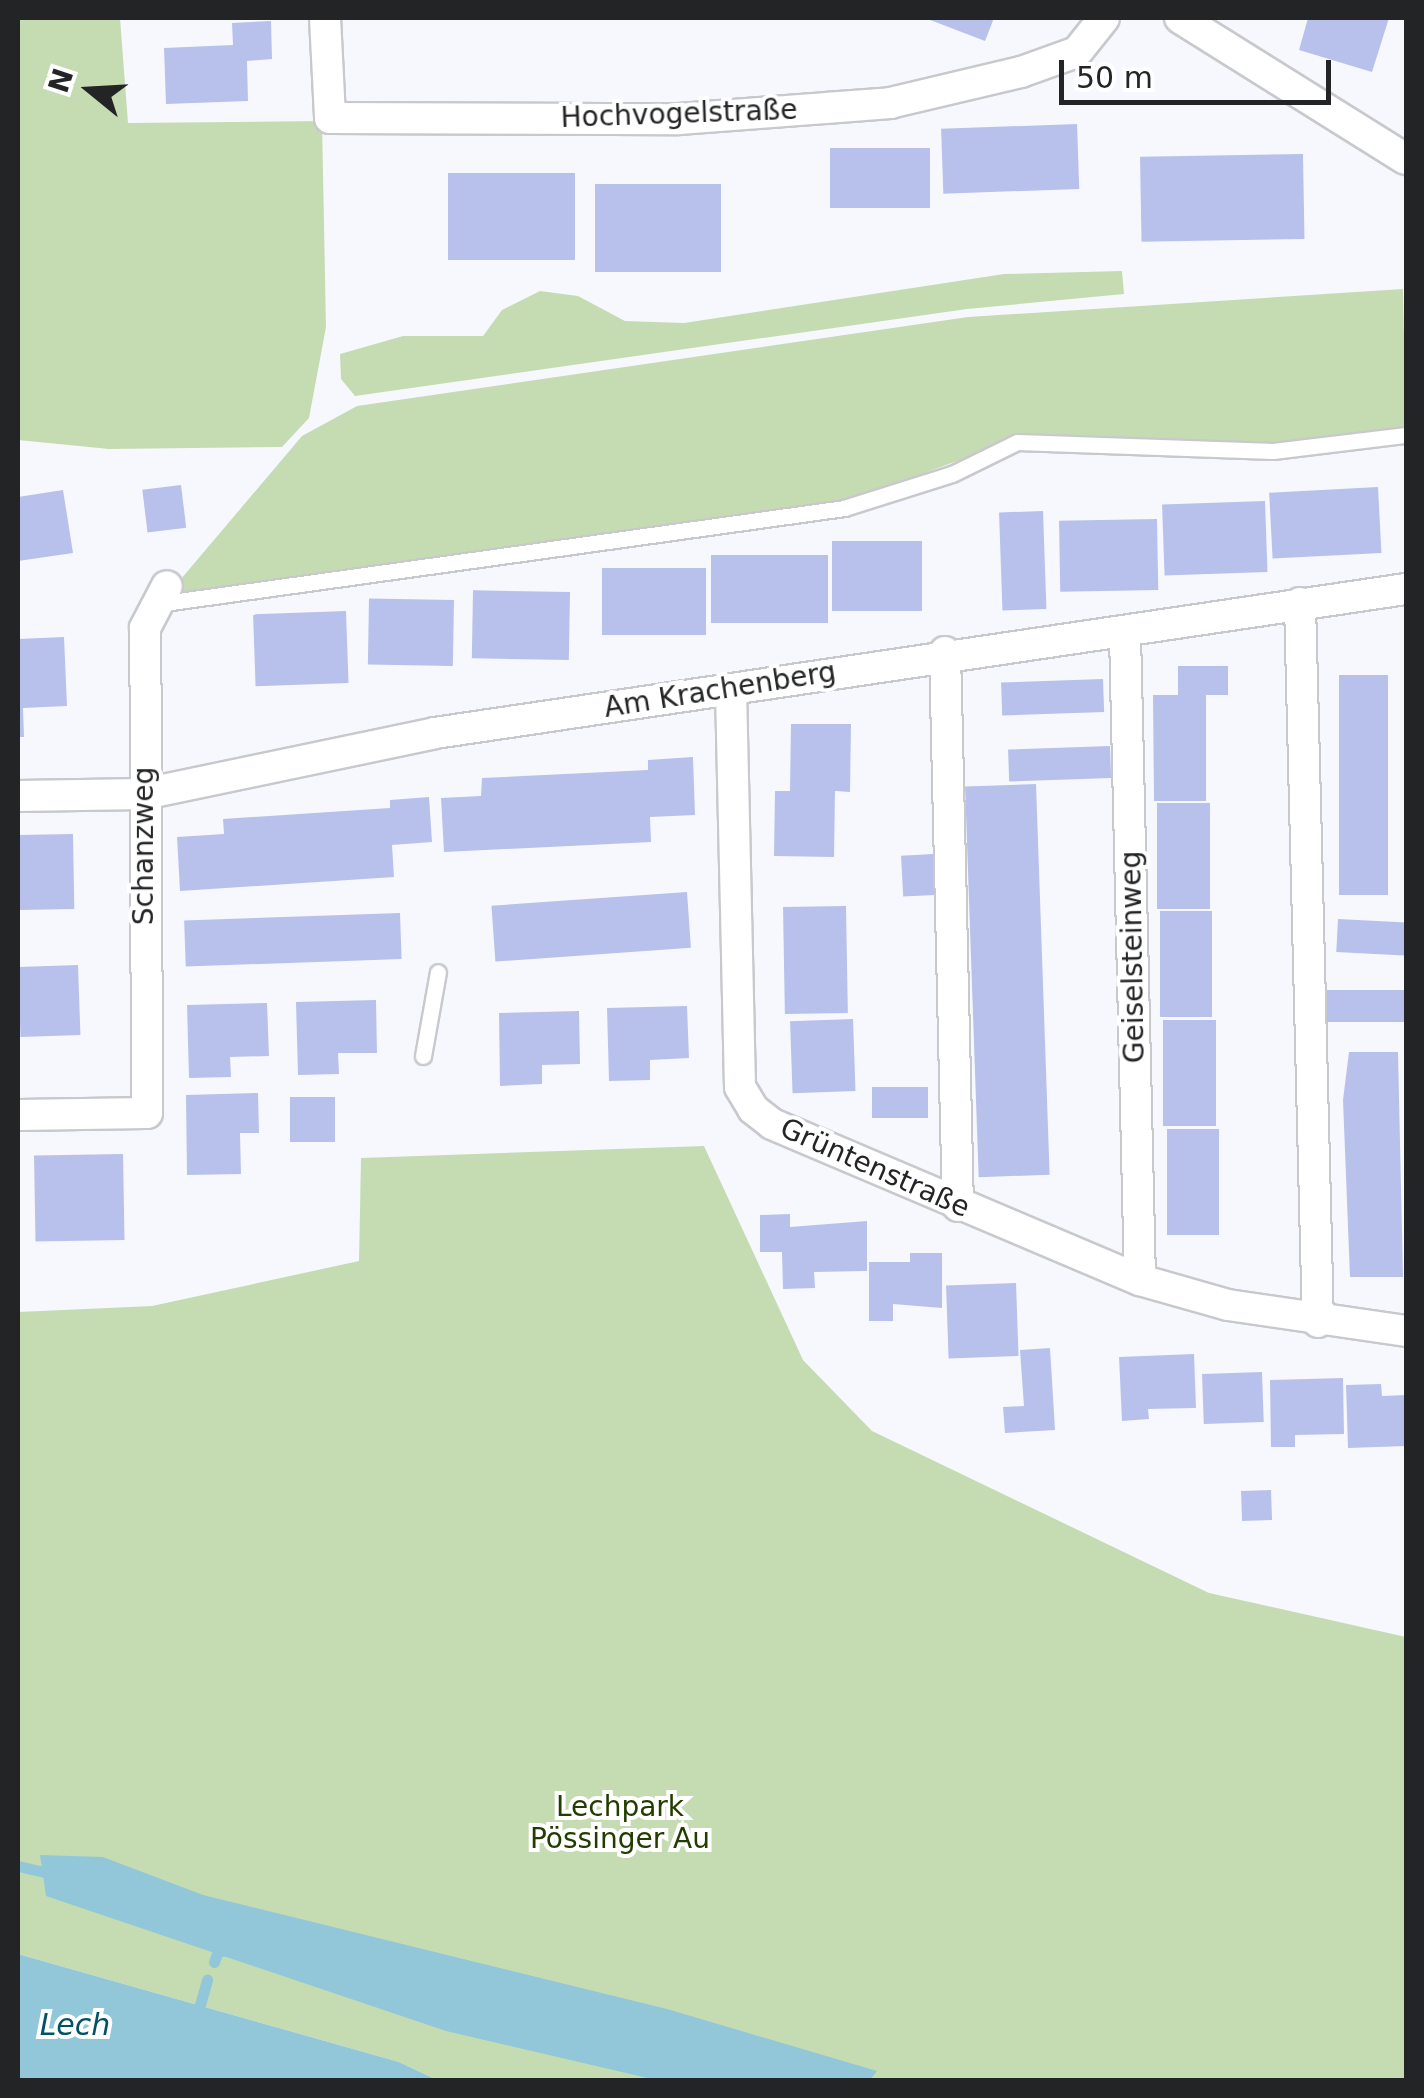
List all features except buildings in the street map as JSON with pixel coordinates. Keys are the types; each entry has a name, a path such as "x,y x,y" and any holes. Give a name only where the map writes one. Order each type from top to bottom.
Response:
{"street":[{"name":"Hochvogelstraße","path":"326,18 330,118 679,119 890,103 965,86 1077,52 1104,18"},
{"path":"1180,18 1406,159"},
{"name":"Am Krachenberg","path":"18,796 144,794 436,733 731,690 945,652 1125,634 1406,588"},
{"name":"Schanzweg","path":"18,1115 146,1113 145,628 160,595"},
{"path":"1300,604 1318,1322"},
{"name":"Geiselsteinweg","path":"1125,634 1140,1280"},
{"path":"945,652 958,1206"},
{"name":"Grüntenstraße","path":"731,690 740,1087 772,1124 1140,1280 1318,1322 1406,1331"}],"lane":[{"path":"160,595 844,508 952,474 1017,442 1273,451 1406,435"},
{"path":"423,1056 438,972"}],"green space":[{"path":"18,18 120,18 128,123 322,121 326,327 309,418 282,447 109,449 18,440"},
{"path":"1122,271 1124,294 967,309 355,396 341,379 340,354 403,336 483,336 502,310 540,291 578,296 625,321 684,323 1004,274"},
{"path":"1403,289 1406,429 1271,445 1017,439 840,504 164,599 302,436 357,406 968,317"},
{"name":"Lechpark Pössinger Au","path":"704,1146 803,1360 872,1431 1209,1593 1406,1637 1406,2080 437,2080 399,2062 18,1954 18,1312 152,1306 359,1261 361,1158"}],"water":[{"path":"40,1855 103,1857 203,1895 667,2009 877,2071 870,2080 656,2080 446,2031 46,1896"},
{"name":"Lech","path":"18,1954 399,2062 437,2080 18,2080"}],"waterway":[{"path":"18,1866 57,1875"},
{"path":"214,1962 218,1951 230,1950"},
{"path":"196,2019 207,1980"}]}
